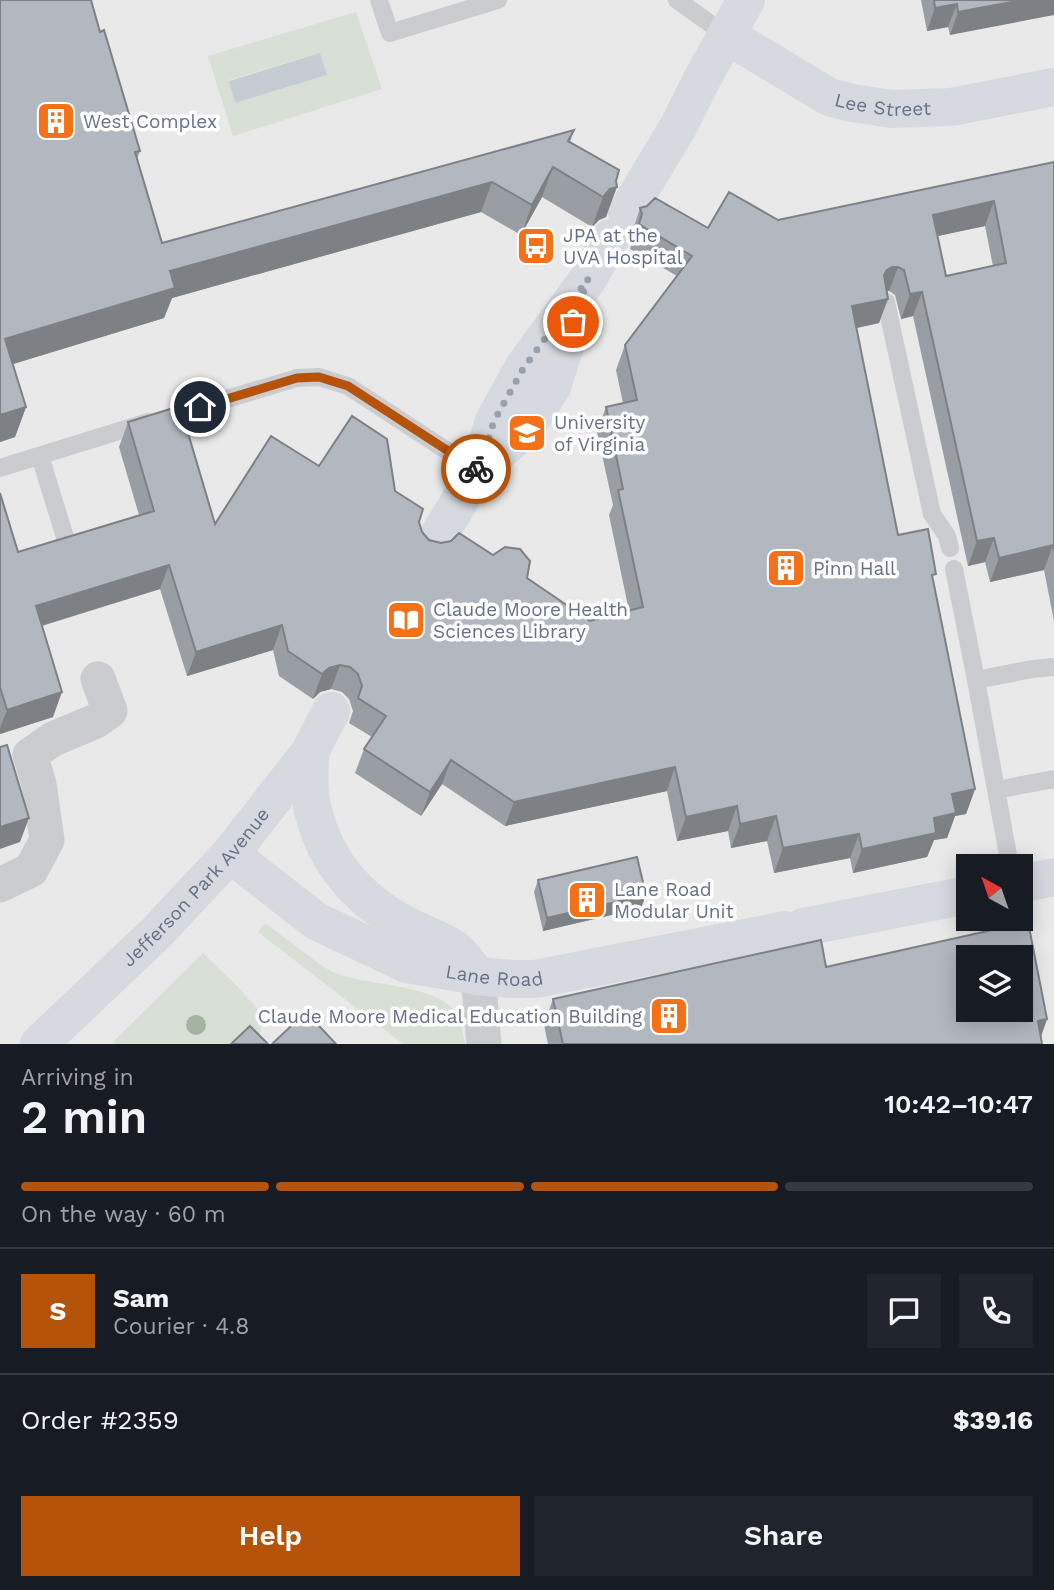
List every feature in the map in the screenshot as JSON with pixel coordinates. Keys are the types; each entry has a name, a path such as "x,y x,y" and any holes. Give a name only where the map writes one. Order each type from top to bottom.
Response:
{"main road":[{"path":"432,546 478,471 494,421 523,369 588,279 678,127 746,0"},
{"name":"Lee Street","path":"726,35 829,97 852,103 892,109 951,107 1054,87"},
{"name":"Jefferson Park Avenue","path":"38,1044 156,933 230,854 310,752 331,711"},
{"path":"310,752 310,798 320,836 347,879 373,905 455,949 478,976"},
{"name":"Lane Road","path":"230,854 316,921 407,964 512,979 535,979 956,897"},
{"path":"1033,881 1054,877"}],"street":[{"path":"0,885 31,870 47,840 39,784 30,755 53,739 96,721 110,711 98,679"},
{"path":"478,976 484,1044"}],"lane":[{"path":"379,0 390,33 498,0"},
{"path":"677,0 726,35"},
{"path":"886,302 932,514 947,536 950,548"},
{"path":"200,407 297,378 319,377 348,386 478,471"},
{"path":"0,468 168,415"},
{"path":"40,456 68,547"},
{"path":"954,569 1008,854"},
{"path":"976,680 1054,667"},
{"path":"996,790 1054,779"}],"shaded area":[{"name":"University of Virginia","path":"0,0 1054,0 1054,1044 0,1044"},
{"path":"356,12 382,89 233,136 208,56","holes":["320,53 327,75 235,103 229,80"]},
{"path":"320,53 327,75 235,103 229,81"},
{"path":"265,923 331,971 360,980 416,990 447,1003 458,1017 465,1044 403,1044 258,932"},
{"path":"203,953 260,1012 262,1025 257,1044 115,1044 113,1042"}],"building":[{"name":"West Complex","path":"0,0 91,0 100,32 104,30 140,151 135,152 162,243 574,130 568,141 619,170 617,187 610,189 603,197 553,167 532,205 492,182 170,271 175,288 5,339 26,407 0,415"},
{"path":"934,0 1022,0 958,12 957,4 935,8"},
{"path":"1054,162 1054,551 1053,545 999,558 994,538 977,541 922,292 910,294 904,270 892,267 884,275 888,299 852,306 898,535 928,529 936,574 932,575 975,789 952,794 956,813 934,818 936,833 862,849 859,834 783,848 776,816 740,824 737,806 686,817 675,767 514,802 451,760 430,792 364,749 386,716 358,698 362,686 358,674 350,667 340,665 329,668 322,674 288,651 282,625 196,652 169,565 36,606 62,692 7,710 0,687 0,493 18,552 154,511 128,422 180,406 215,524 271,436 319,466 352,416 387,439 395,491 423,509 419,522 422,532 429,540 441,543 451,541 459,533 493,555 505,547 520,549 530,561 527,578 590,621 643,607 618,490 623,489 606,407 637,400 625,345 692,256 639,224 642,214 640,208 647,206 655,198 708,228 729,192 778,220","holes":["994,201 1006,263 946,276 933,215"]},
{"path":"7,745 29,818 0,827 0,747"},
{"name":"Lane Road Modular Unit","path":"637,857 646,895 547,918 538,880"},
{"path":"988,931 1030,931 1033,945 956,945 956,1022 1033,1022 1033,948 1047,1019 1038,1021 1042,1044 563,1044 553,999 821,940 826,967"},
{"path":"306,1012 336,1044 272,1044"},
{"path":"250,1026 268,1044 231,1044"}],"way so far":[{"path":"476,469 478,471 494,421 523,369 588,279 573,322"}],"place":[{"name":"West Complex","path":"56,121"},
{"name":"JPA at the UVA Hospital","path":"536,246"},
{"name":"University of Virginia","path":"527,433"},
{"name":"Pinn Hall","path":"786,568"},
{"name":"Claude Moore Health Sciences Library","path":"406,620"},
{"name":"Lane Road Modular Unit","path":"587,900"},
{"name":"Claude Moore Medical Education Building","path":"669,1016"}],"route":[{"path":"200,407 297,378 319,377 348,386 476,469"}]}
